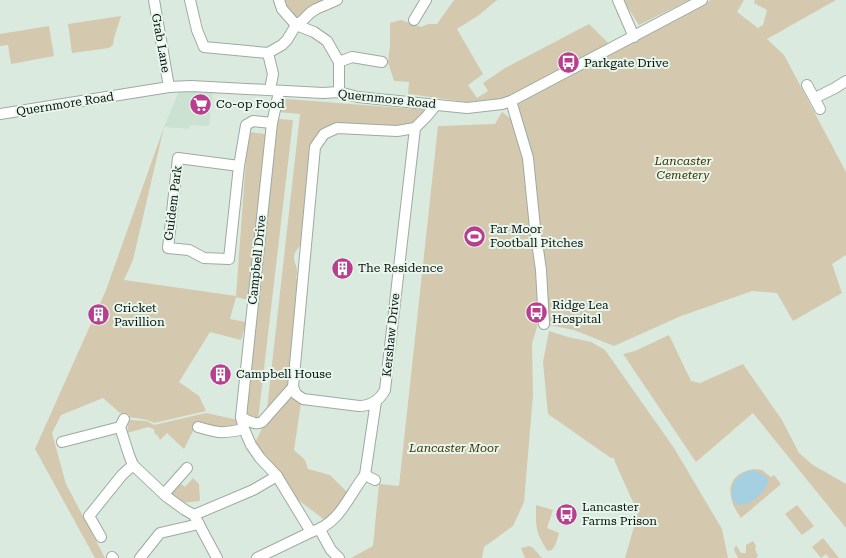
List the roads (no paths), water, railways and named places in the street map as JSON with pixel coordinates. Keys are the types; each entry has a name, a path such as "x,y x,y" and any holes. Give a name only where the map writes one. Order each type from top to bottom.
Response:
{"street":[{"name":"Grab Lane","path":"154,0 169,87"},
{"path":"190,0 197,30 204,47 268,53 282,45 287,40 296,25 316,9 337,0"},
{"path":"279,0 282,9 296,25 314,32 327,41 339,62 339,92"},
{"path":"414,20 426,0"},
{"path":"618,0 634,37"},
{"name":"Quernmore Road","path":"0,114 169,87 191,86 279,92 339,92 358,97 467,108 502,104 512,101 702,0"},
{"path":"268,53 273,74 271,84"},
{"path":"339,62 352,57 382,62"},
{"path":"815,98 835,88 846,80"},
{"path":"807,85 820,109"},
{"name":"Campbell Drive","path":"279,92 272,123 241,417 244,429 251,445 260,458 277,476 316,531 339,558"},
{"path":"512,101 528,158 541,270 544,324"},
{"path":"376,401 369,406 359,406 303,399 296,394 293,387 315,147 324,134 337,128 397,132 415,128 428,116 436,105"},
{"name":"Guidem Park","path":"239,166 178,158 168,248 189,250 204,258 229,259 239,166 246,125 253,121 272,123"},
{"name":"Kershaw Drive","path":"376,401 382,396 385,390 415,128"},
{"path":"241,417 254,424 262,422 293,387"},
{"path":"257,558 316,531 339,514 365,475 376,401"},
{"path":"62,442 122,423 128,455 133,465 164,494 189,512 199,524 217,558"},
{"path":"198,427 217,433 228,433 244,429"},
{"path":"101,537 89,516 122,475 133,465"},
{"path":"164,494 187,468"},
{"path":"365,475 375,480"},
{"path":"189,512 215,506 253,490 277,476"},
{"path":"140,558 160,534 199,524"}],"water":[{"path":"748,471 756,471 764,475 768,479 767,486 764,491 749,504 738,505 733,501 732,496 734,483 743,473"}],"place":[{"name":"Parkgate Drive","path":"569,63"},
{"name":"Co-op Food","path":"200,104"},
{"name":"Far Moor Football Pitches","path":"474,236"},
{"name":"The Residence","path":"343,268"},
{"name":"Ridge Lea Hospital","path":"536,312"},
{"name":"Cricket Pavillion","path":"98,315"},
{"name":"Campbell House","path":"220,374"},
{"name":"Lancaster Farms Prison","path":"567,514"}],"park label":[{"name":"Lancaster Cemetery","path":"683,168"},
{"name":"Lancaster Moor","path":"454,448"}]}
